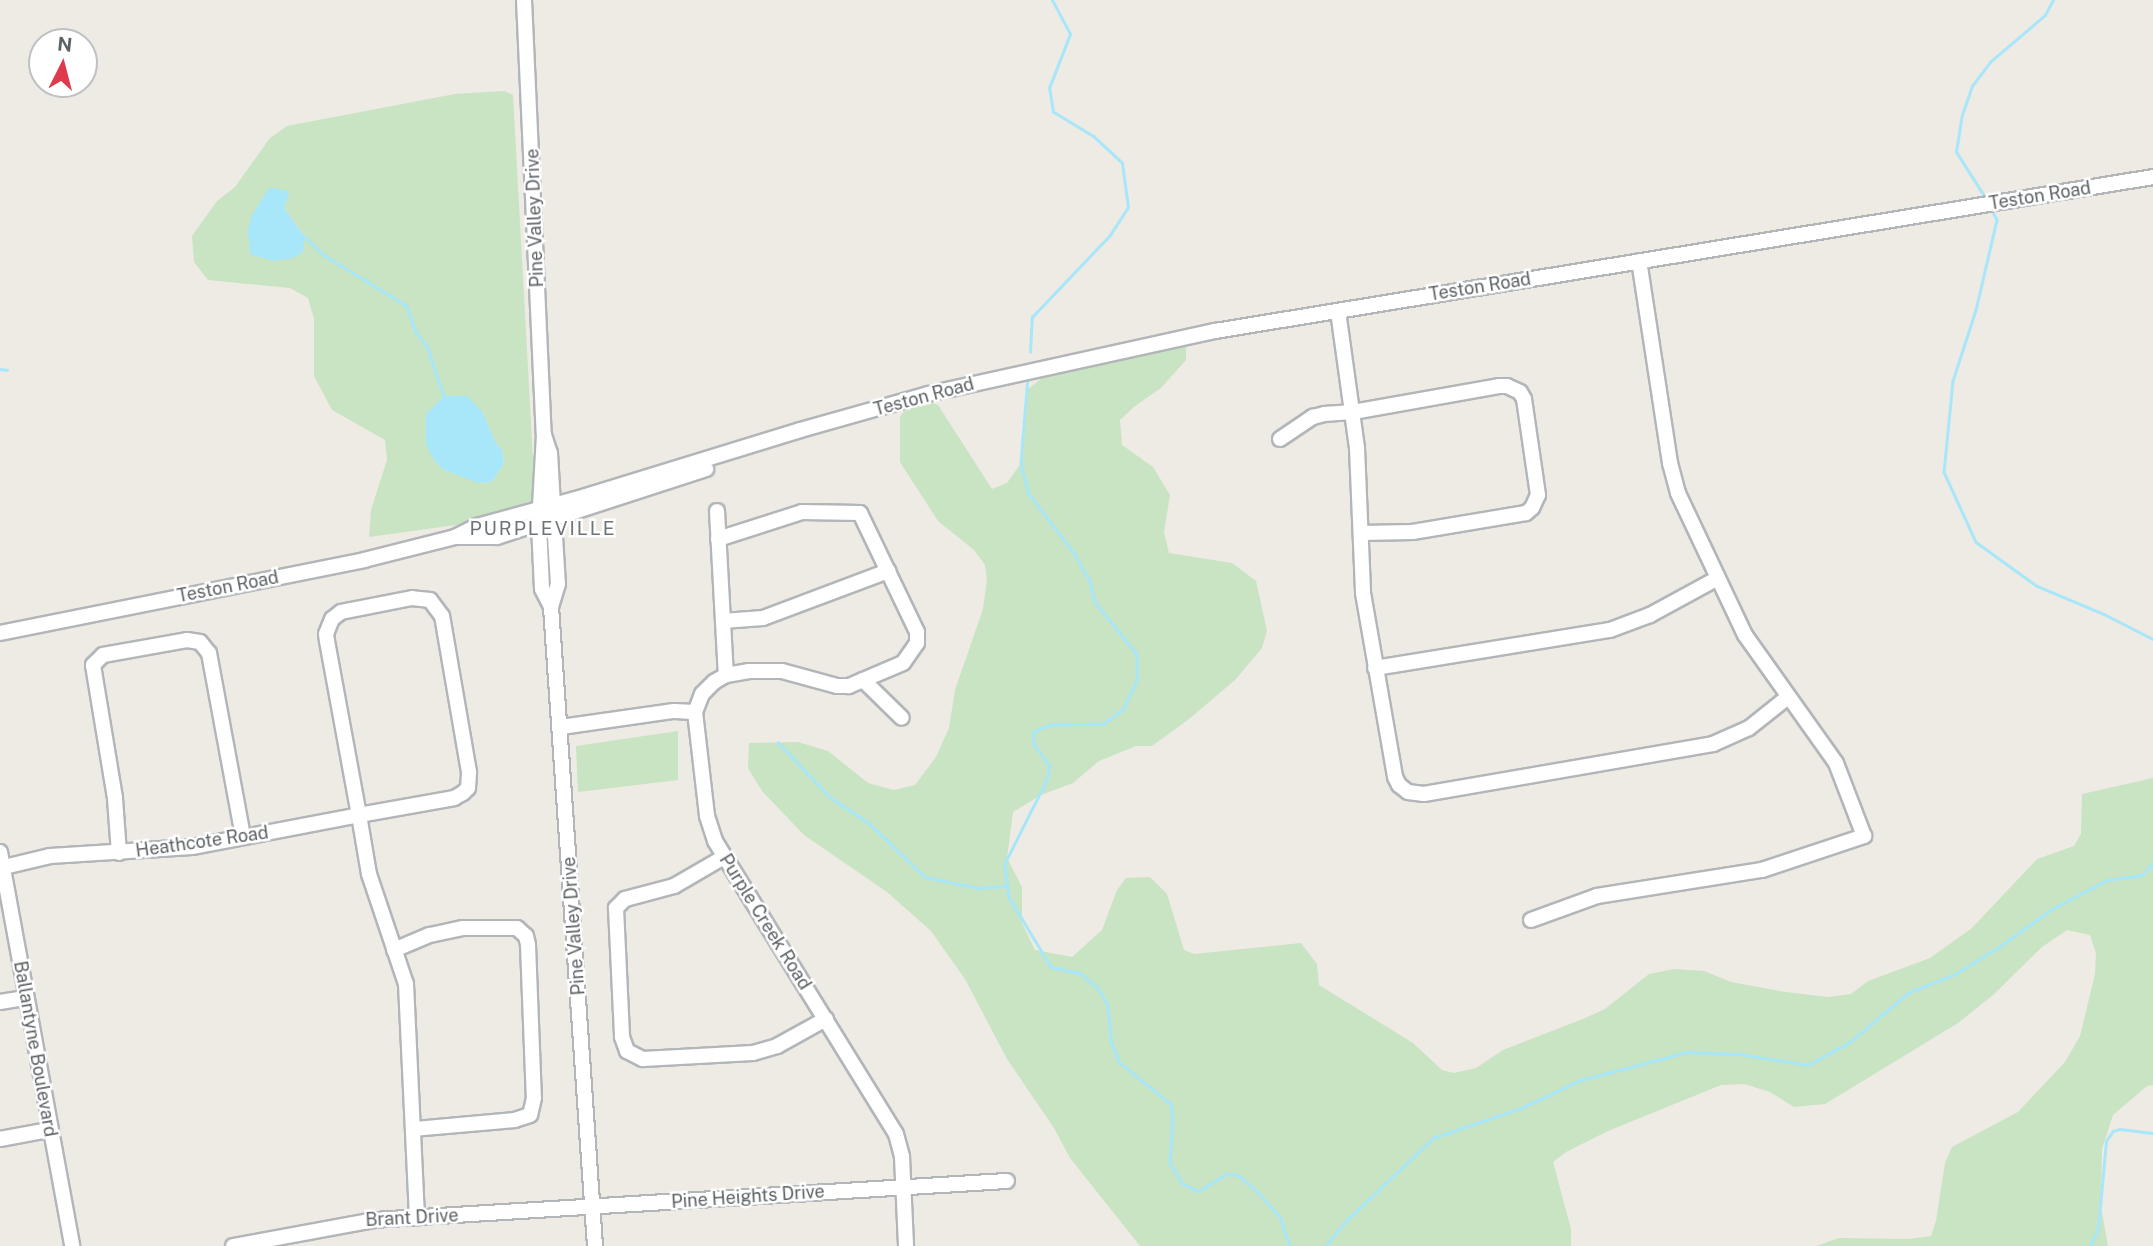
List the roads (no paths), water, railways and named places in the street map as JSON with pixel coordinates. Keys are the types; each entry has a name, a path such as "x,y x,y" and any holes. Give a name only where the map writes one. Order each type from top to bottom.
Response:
{"street":[{"name":"Pine Valley Drive","path":"524,0 546,523 558,584 551,607 595,1246"},
{"name":"Teston Road","path":"0,633 364,560 455,537 477,526 928,394 1215,331 2153,177"},
{"path":"1531,920 1597,896 1762,870 1864,836 1836,763 1745,635 1673,478 1639,261"},
{"path":"1338,311 1353,412 1362,585 1395,777 1399,785 1416,794 1713,744 1740,733 1787,697"},
{"path":"1280,439 1313,417 1499,386 1514,388 1524,398 1538,495 1532,508 1526,513 1413,532 1361,533"},
{"name":"Teston Road","path":"455,537 497,537 546,523 802,436 814,428"},
{"path":"717,511 726,675"},
{"path":"561,727 674,711 695,712 702,694 726,675 758,670 782,671 845,687 903,663 918,639 864,518 856,512 802,512 718,539"},
{"path":"723,621 763,618 888,571"},
{"path":"1375,668 1610,630 1650,615 1718,578"},
{"path":"359,815 454,798 468,788 469,772 442,616 430,600 412,598 341,612 327,627 327,641 359,815 373,887 407,993 417,1217"},
{"path":"119,853 115,799 93,665 103,654 187,640 200,642 209,653 243,837"},
{"path":"863,680 902,718"},
{"name":"Purple Creek Road","path":"695,712 706,816 724,857 894,1127 902,1157 906,1246"},
{"name":"Heathcote Road","path":"1,868 50,856 192,847 359,815"},
{"name":"Ballantyne Boulevard","path":"0,852 72,1246"},
{"path":"724,857 674,886 625,899 618,905 615,920 621,1024 626,1051 643,1059 748,1054 777,1046 826,1019"},
{"path":"394,950 441,932 463,928 517,928 526,936 528,945 534,1098 530,1115 515,1120 415,1129"},
{"path":"0,1002 26,998"},
{"path":"0,1139 50,1130"},
{"name":"Pine Heights Drive","path":"593,1208 1007,1181"},
{"name":"Brant Drive","path":"233,1246 353,1222 593,1208"}],"water":[{"path":"269,188 286,190 289,194 284,208 305,237 303,252 293,258 274,261 250,254 248,229 252,215"},
{"path":"444,396 467,396 483,413 496,443 502,450 504,463 492,482 478,483 442,469 431,455 426,444 426,414"}],"waterway":[{"path":"1030,352 1032,317 1110,235 1128,207 1122,163 1094,137 1053,112 1049,88 1070,34 1052,0"},
{"path":"1984,196 1956,152 1962,115 1972,86 1990,62 2045,15 2053,0"},
{"path":"1993,212 1997,220 1976,310 1953,381 1944,472 1976,542 2037,586 2104,614 2153,639"},
{"path":"305,237 324,255 407,306 416,332 427,346 444,396"},
{"path":"0,369 7,370"},
{"path":"1028,378 1021,463 1029,494 1074,553 1089,579 1095,602 1137,654 1137,681 1124,709 1104,724 1051,725 1034,732 1034,744 1050,766 1047,780 1005,864 1009,897 1051,967 1080,973 1098,988 1108,1005 1111,1040 1119,1062 1171,1104 1173,1119 1170,1163 1183,1184 1199,1191 1226,1174 1238,1175 1256,1190 1280,1217 1290,1246"},
{"path":"778,742 830,797 870,824 925,877 978,888 1007,886"},
{"path":"1325,1246 1347,1220 1433,1138 1521,1108 1581,1080 1687,1052 1740,1054 1808,1065 1850,1042 1908,993 1955,974 2052,909 2107,880 2142,875 2153,863"},
{"path":"2090,1246 2098,1229 2106,1141 2113,1131 2120,1129 2153,1133"}],"district":[{"name":"PURPLEVILLE","path":"543,529"}]}
